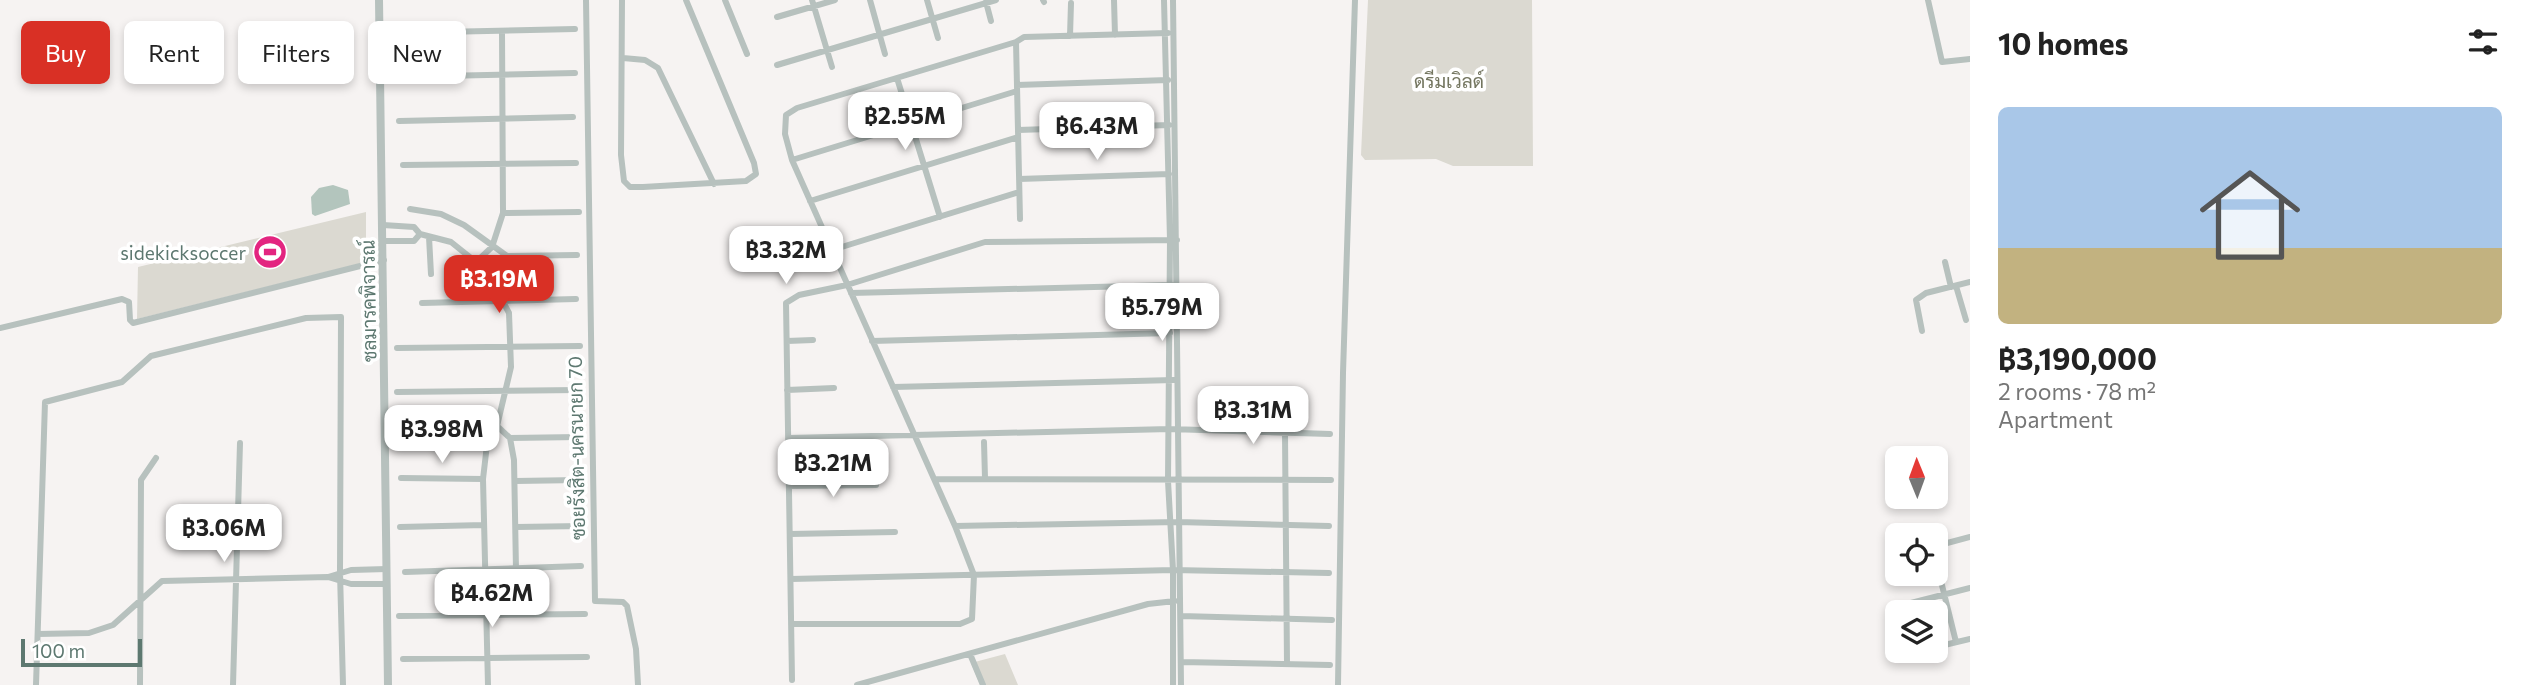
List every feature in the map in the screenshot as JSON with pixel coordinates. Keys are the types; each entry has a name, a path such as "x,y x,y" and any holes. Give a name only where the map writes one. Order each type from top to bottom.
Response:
{"street":[{"name":"ชลมารคพิจารณ์","path":"379,0 388,685"},
{"name":"ซอยรังสิต-นครนายก 70","path":"586,0 595,601 623,602 628,606 636,649 638,685"},
{"path":"622,0 621,155 625,181 630,187 643,187 714,184 754,178 755,168 686,0"},
{"path":"725,0 747,54"},
{"path":"777,17 813,3 835,0"},
{"path":"870,0 885,54"},
{"path":"927,0 938,38"},
{"path":"777,65 996,0"},
{"path":"1114,0 1115,35"},
{"path":"1164,0 1166,174 1175,241"},
{"path":"1173,0 1173,380 1178,482 1174,522"},
{"path":"1338,685 1343,373 1355,0"},
{"path":"1928,0 1942,62 1970,59"},
{"path":"986,2 991,21"},
{"path":"813,3 832,68"},
{"path":"1070,36 1071,3"},
{"path":"466,32 575,29"},
{"path":"477,262 492,247 503,214 505,165 502,32"},
{"path":"792,624 968,623 975,610 974,575 935,479 792,160 785,134 786,115 791,110 1016,42 1024,37 1173,33"},
{"path":"1016,42 1020,219"},
{"path":"623,58 645,60 658,68 714,184"},
{"path":"466,76 575,72"},
{"path":"897,78 940,217"},
{"path":"792,160 1017,88 1174,79"},
{"path":"399,121 573,117"},
{"path":"810,201 924,166 1018,133 1174,125"},
{"path":"403,165 576,163"},
{"path":"1019,179 1175,174"},
{"path":"832,250 1019,192"},
{"path":"410,209 441,214 464,225 507,256 577,255"},
{"path":"503,214 579,212"},
{"path":"383,225 414,227 420,234 451,242 477,262 505,301 513,347 497,426 488,436 483,479 484,615 488,685"},
{"path":"384,241 414,241 420,234"},
{"path":"429,237 431,274"},
{"path":"792,680 786,303 791,299 847,285 985,242 1186,242"},
{"path":"0,328 122,299 129,302 130,320 133,323 384,260"},
{"path":"1945,262 1966,320"},
{"path":"1922,331 1916,300 1970,282"},
{"path":"851,293 1173,285"},
{"path":"422,303 576,299"},
{"path":"36,685 45,402 122,382 151,356 306,318 341,317 340,582 343,685"},
{"path":"872,341 1173,333"},
{"path":"787,341 813,340"},
{"path":"397,348 580,346"},
{"path":"893,387 1173,380"},
{"path":"788,390 834,388"},
{"path":"397,393 579,390"},
{"path":"497,426 510,438 515,481 516,570"},
{"path":"1173,685 1176,570 1174,522 1168,481 1174,430"},
{"path":"788,438 1174,430 1330,434"},
{"path":"1284,434 1289,619 1287,663"},
{"path":"399,438 488,436"},
{"path":"510,438 579,437"},
{"path":"984,442 985,478"},
{"path":"233,685 240,443"},
{"path":"140,685 141,480 156,458"},
{"path":"401,478 483,479"},
{"path":"935,479 1178,482 1331,480"},
{"path":"515,481 580,480"},
{"path":"789,486 876,485"},
{"path":"955,526 1174,522 1329,526"},
{"path":"400,527 484,525"},
{"path":"516,527 582,526"},
{"path":"790,534 895,532"},
{"path":"1948,543 1970,537"},
{"path":"405,572 581,566"},
{"path":"38,634 89,632 113,625 142,596 162,581 328,577 340,573 387,569"},
{"path":"791,579 1176,570 1329,573"},
{"path":"328,577 340,582 387,584"},
{"path":"1942,586 1956,642"},
{"path":"1923,600 1970,588"},
{"path":"1176,601 1181,616 1181,685"},
{"path":"857,685 1148,604 1176,601"},
{"path":"399,616 585,614"},
{"path":"1181,616 1332,620"},
{"path":"1948,644 1970,639"},
{"path":"970,654 983,685"},
{"path":"403,659 587,657"},
{"path":"1181,662 1330,665"}],"green space":[{"name":"ดรีมเวิลด์","path":"1368,0 1532,0 1533,166 1453,166 1436,159 1365,160 1361,155"},
{"path":"366,212 366,262 137,319 138,267"},
{"path":"1005,654 1018,685 980,685 971,663"}],"shaded area":[{"path":"333,185 348,190 350,204 315,216 312,214 311,197 319,188"}],"place":[{"name":"sidekicksoccer","path":"270,252"}]}
